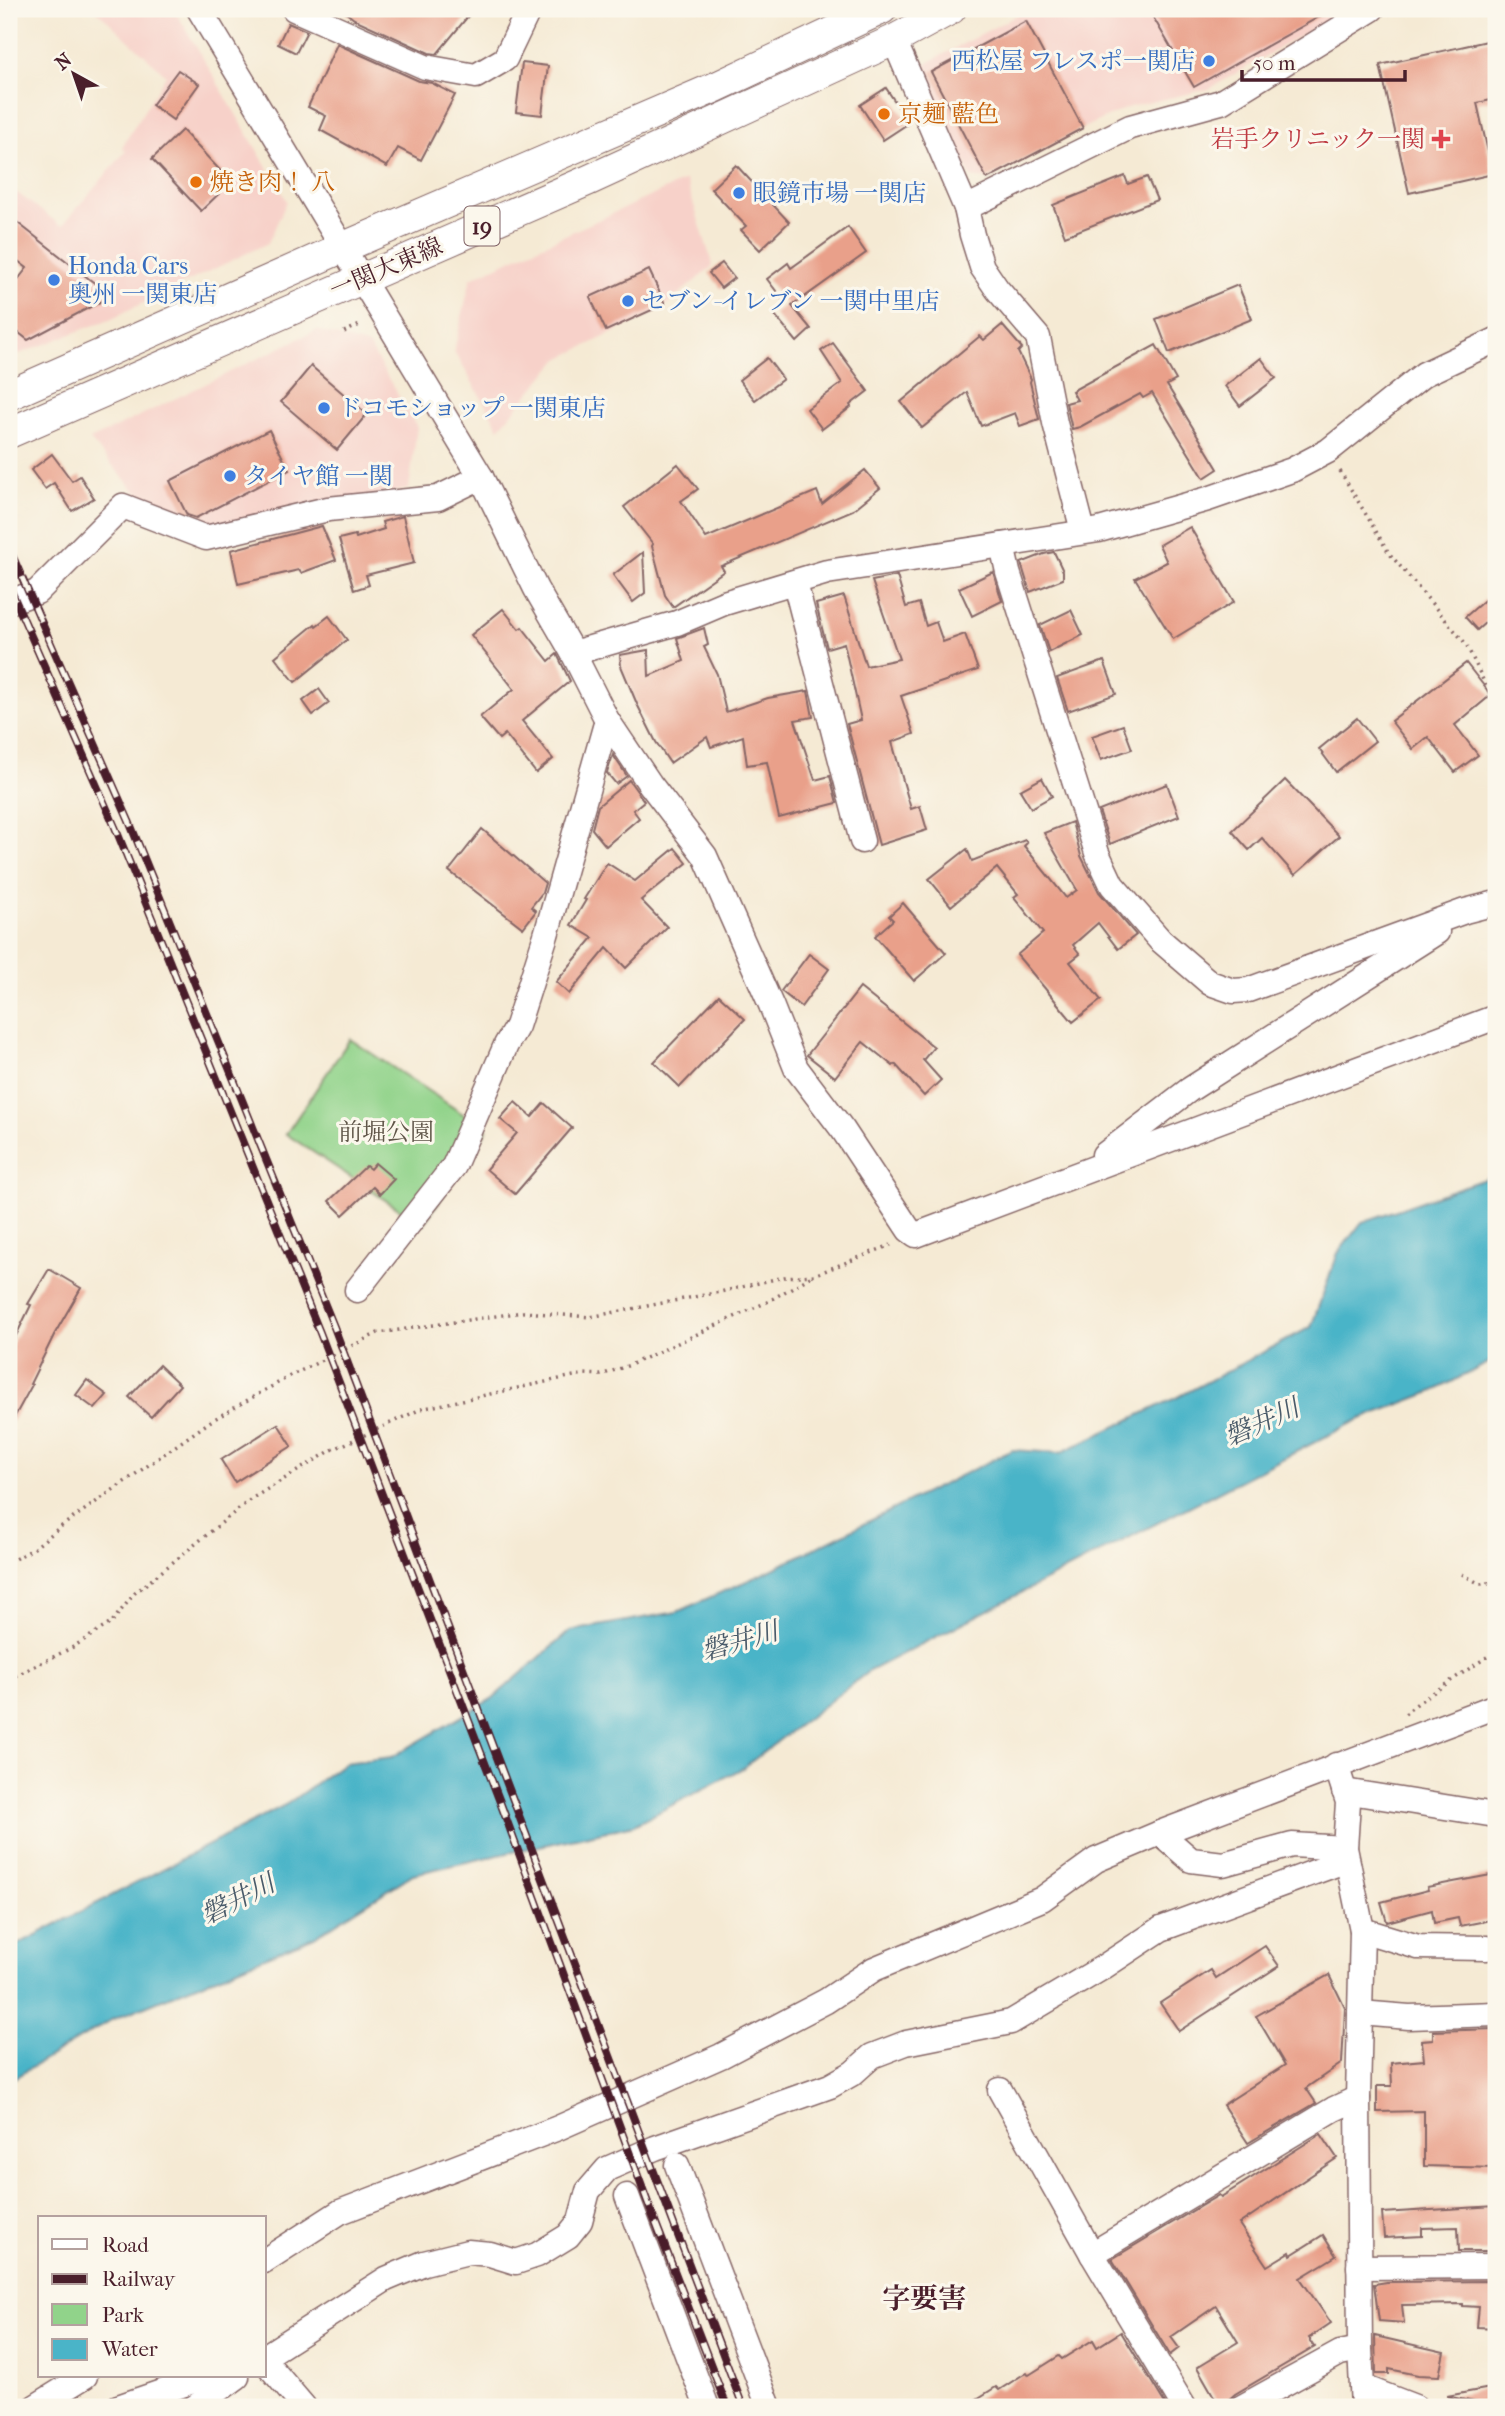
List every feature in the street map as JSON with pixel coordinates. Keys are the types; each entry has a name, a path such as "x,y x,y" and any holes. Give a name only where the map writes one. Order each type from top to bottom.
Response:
{"main road":[{"name":"一関大東線","path":"9,395 716,87 879,9"},
{"name":"一関大東線","path":"9,433 589,180 894,40 951,9"}],"street":[{"path":"200,9 481,477 536,589 607,720 650,784 705,856 796,1068 843,1130 909,1230 916,1236 1496,1017"},
{"path":"294,9 425,67 476,76 505,59 530,9"},
{"path":"966,208 1130,127 1222,102 1372,9"},
{"path":"894,40 966,208 982,267 1038,337 1055,423 1083,531"},
{"path":"573,653 677,623 724,603 827,572 1098,530 1208,499 1292,470 1328,451 1424,374 1496,340"},
{"path":"9,602 37,592 123,506 206,538 328,509 438,498 481,477"},
{"path":"1002,545 1008,572 1097,853 1112,885 1160,940 1210,983 1233,991 1248,990 1465,911 1496,903"},
{"path":"795,583 862,841"},
{"path":"357,1290 454,1166 506,1045 517,1026 554,909 607,720"},
{"path":"1081,1172 1189,1090 1465,911"},
{"path":"266,2260 340,2212 558,2128 721,2056 826,2001 874,1969 1042,1899 1096,1860 1336,1765 1496,1706"},
{"path":"1336,1765 1348,1802 1346,1854 1362,1930 1358,2098 1360,2349 1363,2397 1415,2407"},
{"path":"1345,1791 1489,1814 1496,1811"},
{"path":"1160,1833 1191,1860 1223,1864 1292,1845 1346,1854"},
{"path":"266,2357 386,2279 424,2263 468,2252 490,2254 516,2262 537,2255 568,2236 580,2221 588,2191 607,2169 655,2148 830,2086 853,2073 873,2056 906,2043 1011,2022 1161,1929 1346,1854"},
{"path":"1362,1930 1418,1947 1487,1948"},
{"path":"1360,2013 1409,2017 1496,2014"},
{"path":"1000,2090 1092,2254 1184,2407"},
{"path":"1092,2254 1334,2109 1358,2098"},
{"path":"677,2165 769,2407"},
{"path":"627,2196 708,2407"},
{"path":"1359,2267 1496,2266"},
{"path":"1242,2407 1340,2353 1360,2349"},
{"path":"266,2360 304,2407"},
{"path":"35,2407 82,2378"},
{"path":"118,2407 202,2378"},
{"path":"195,2407 234,2378"}],"path":[{"path":"344,332 362,324"},
{"path":"1328,451 1388,553 1466,644 1496,707"},
{"path":"9,1679 73,1647 111,1623 135,1593 251,1499 332,1450 421,1409 584,1374 601,1375 630,1365 767,1302 814,1275 916,1236"},
{"path":"9,1562 33,1549 211,1421 290,1376 377,1333 523,1312 590,1317 784,1277 814,1275"},
{"path":"1462,1574 1480,1584 1496,1582"},
{"path":"1399,1721 1419,1702 1496,1651"}],"shaded area":[{"path":"95,9 174,9 287,201 268,243 110,319 9,358 9,291 26,268 9,254 9,187 62,226 126,151 122,147 166,75"},
{"path":"1028,9 1346,9 1209,89 1129,107 987,179 971,177 922,66"},
{"path":"686,180 713,266 660,310 559,359 499,428 454,351 471,278"},
{"path":"317,330 369,346 417,427 409,489 204,530 142,499 90,440"}],"green space":[{"name":"前堀公園","path":"350,1039 487,1130 423,1225 286,1134"}],"water":[{"name":"磐井川","path":"1496,1175 1496,1359 1434,1391 1358,1420 869,1671 743,1768 634,1825 413,1874 314,1937 113,2019 9,2081 9,1949 287,1804 344,1763 392,1757 493,1698 570,1631 677,1612 767,1572 1012,1450 1060,1453 1184,1394 1311,1327 1338,1253 1362,1222"}],"building":[{"path":"341,9 474,9 437,54 429,53 354,19"},
{"name":"西松屋 フレスポ一関店","path":"1168,9 1333,9 1194,87 1153,17"},
{"path":"1026,21 1083,128 987,179 931,72"},
{"path":"288,23 307,31 296,53 278,44"},
{"name":"岩手クリニック一関","path":"1496,39 1496,99 1477,103 1493,174 1409,193 1380,65"},
{"path":"337,44 455,95 421,160 398,148 387,167 320,130 326,116 308,107"},
{"path":"522,63 548,66 542,115 516,112"},
{"path":"178,70 199,84 173,120 152,105"},
{"path":"886,88 909,123 883,140 860,105"},
{"path":"182,130 231,182 201,211 152,159"},
{"path":"736,165 789,222 760,250 741,230 746,226 711,189"},
{"path":"1125,176 1128,184 1147,177 1157,200 1065,236 1053,205"},
{"name":"Honda Cars 奥州 一関東店","path":"9,216 111,296 28,340 9,325 9,291 27,268 9,254"},
{"path":"848,227 866,253 792,306 811,329 797,342 774,314 786,304 767,279 788,263 791,268"},
{"path":"722,263 734,278 721,288 709,273"},
{"name":"セブン-イレブン 一関中里店","path":"649,270 665,304 606,331 590,297"},
{"path":"1238,285 1252,319 1169,353 1156,319"},
{"path":"1002,325 1022,348 1018,352 1031,379 1039,419 1020,426 1015,413 981,426 967,392 922,428 901,402 980,336 984,340"},
{"path":"833,343 868,391 822,429 807,409 842,383 821,351"},
{"path":"1156,345 1176,380 1167,385 1218,469 1204,478 1152,393 1143,398 1140,394 1072,429 1066,403 1077,400 1072,391"},
{"path":"767,358 783,379 755,400 739,380"},
{"path":"1261,358 1276,378 1240,406 1225,386"},
{"name":"ドコモショップ 一関東店","path":"311,366 367,414 337,450 281,402"},
{"name":"タイヤ館 一関","path":"269,430 289,470 196,518 187,515 170,481"},
{"path":"52,454 72,481 80,476 94,498 72,511 54,483 45,489 31,470"},
{"path":"678,464 698,489 681,501 706,538 817,491 822,504 865,470 880,488 853,510 721,566 724,571 673,607 665,595 653,544 624,507"},
{"path":"403,516 414,563 366,575 369,585 354,590 339,539 355,535 356,538 384,529 382,522"},
{"path":"322,526 336,560 301,573 299,570 238,584 231,550"},
{"path":"1190,527 1234,602 1173,639 1135,578 1167,562 1159,545"},
{"path":"643,552 645,593 633,602 613,575"},
{"path":"1054,552 1063,571 1063,579 1030,592 1021,563"},
{"path":"993,572 1002,601 972,616 959,588"},
{"path":"897,576 906,607 919,603 926,626 936,622 943,642 965,634 978,670 901,696 914,734 892,742 911,809 920,806 927,830 879,845 847,724 861,720 844,643 827,648 816,604 844,596 866,666 899,659 872,581"},
{"path":"1496,590 1496,613 1477,630 1465,617"},
{"path":"503,609 519,629 522,627 549,661 557,654 570,681 522,721 553,759 536,773 505,734 499,739 480,717 514,689 471,635"},
{"path":"1071,610 1083,635 1049,652 1040,625"},
{"path":"329,616 347,640 295,682 275,657"},
{"path":"704,628 708,645 704,647 717,674 726,712 768,698 808,691 813,717 795,720 815,780 830,776 837,803 779,818 767,762 747,765 743,736 711,747 707,737 670,763 637,704 621,666 620,655 648,650 649,676 684,661 677,638"},
{"path":"1104,661 1116,694 1068,711 1057,678"},
{"path":"1466,663 1491,695 1455,725 1478,755 1455,772 1428,737 1413,749 1391,721"},
{"path":"319,689 329,703 313,715 303,701"},
{"path":"1357,718 1375,741 1336,772 1319,749"},
{"path":"1123,725 1132,749 1101,760 1092,736"},
{"path":"613,755 627,776 616,784 607,773"},
{"path":"1042,778 1052,796 1031,808 1020,790"},
{"path":"629,780 644,801 633,810 639,818 606,846 592,829 598,806"},
{"path":"1285,780 1339,836 1295,875 1262,838 1249,850 1232,831"},
{"path":"1167,784 1179,816 1110,844 1099,811"},
{"path":"1072,822 1081,856 1099,892 1136,935 1118,949 1098,923 1073,945 1080,954 1070,962 1101,1000 1073,1022 1017,955 1043,933 1014,897 1018,894 997,868 951,906 929,879 967,849 972,861 1025,840 1027,843 1024,846 1066,898 1077,890 1044,833"},
{"path":"482,829 545,883 542,893 531,907 536,911 523,928 449,871"},
{"path":"675,848 687,863 641,900 667,927 626,968 607,948 569,994 556,982 593,938 571,925 607,863 635,881"},
{"path":"903,903 946,953 914,981 875,936 893,920 889,916"},
{"path":"809,954 829,969 801,1007 781,991"},
{"path":"860,988 934,1047 923,1060 941,1080 924,1096 895,1064 893,1066 863,1042 835,1077 807,1055"},
{"path":"719,995 745,1019 680,1087 654,1062"},
{"path":"515,1102 532,1117 544,1103 572,1128 515,1194 486,1169 517,1133 500,1119"},
{"path":"375,1163 394,1179 380,1194 373,1187 343,1215 329,1201 366,1166 370,1169"},
{"path":"49,1269 81,1288 54,1335 30,1384 32,1385 9,1427 9,1350 31,1305 28,1304"},
{"path":"159,1365 180,1385 151,1417 129,1397"},
{"path":"87,1380 107,1395 95,1409 76,1395"},
{"path":"278,1424 292,1446 235,1482 221,1460"},
{"path":"1496,1874 1496,1919 1460,1926 1458,1918 1434,1923 1432,1910 1387,1922 1381,1902 1428,1890 1427,1887"},
{"path":"1265,1946 1279,1966 1179,2031 1160,2003 1211,1970 1216,1978"},
{"path":"1329,1975 1345,2008 1342,2063 1306,2088 1316,2103 1248,2143 1223,2105 1285,2065 1256,2016"},
{"path":"1496,2029 1496,2168 1424,2166 1424,2111 1377,2112 1377,2086 1392,2086 1391,2063 1424,2060 1422,2041 1433,2040 1433,2031"},
{"path":"1321,2134 1337,2158 1239,2224 1267,2266 1323,2235 1336,2256 1300,2278 1331,2323 1309,2338 1315,2347 1235,2394 1220,2407 1197,2367 1238,2342 1216,2306 1171,2337 1179,2348 1170,2355 1112,2259 1219,2195 1221,2197"},
{"path":"1496,2206 1496,2251 1459,2251 1458,2227 1422,2228 1422,2236 1384,2238 1382,2213"},
{"path":"1496,2281 1496,2328 1477,2327 1479,2307 1463,2304 1402,2305 1404,2323 1379,2321 1374,2284"},
{"path":"1121,2332 1167,2407 964,2407 996,2387 999,2390 1027,2372 1029,2375 1059,2356 1062,2359 1093,2340 1097,2347"},
{"path":"1375,2336 1444,2352 1439,2376 1389,2369 1389,2374 1376,2374"},
{"path":"1496,2387 1496,2407 1447,2396"}],"railway":[{"path":"9,548 129,821 334,1327 743,2407"},
{"path":"9,586 115,827 320,1333 500,1802 648,2203 727,2407"}],"place":[{"name":"西松屋 フレスポ一関店","path":"1209,61"},
{"name":"京麺 藍色","path":"884,114"},
{"name":"岩手クリニック一関","path":"1441,139"},
{"name":"焼き肉！ 八","path":"196,182"},
{"name":"眼鏡市場 一関店","path":"739,193"},
{"name":"Honda Cars 奥州 一関東店","path":"54,280"},
{"name":"セブン-イレブン 一関中里店","path":"628,301"},
{"name":"ドコモショップ 一関東店","path":"324,408"},
{"name":"タイヤ館 一関","path":"230,476"}],"district":[{"name":"字要害","path":"924,2298"}]}
